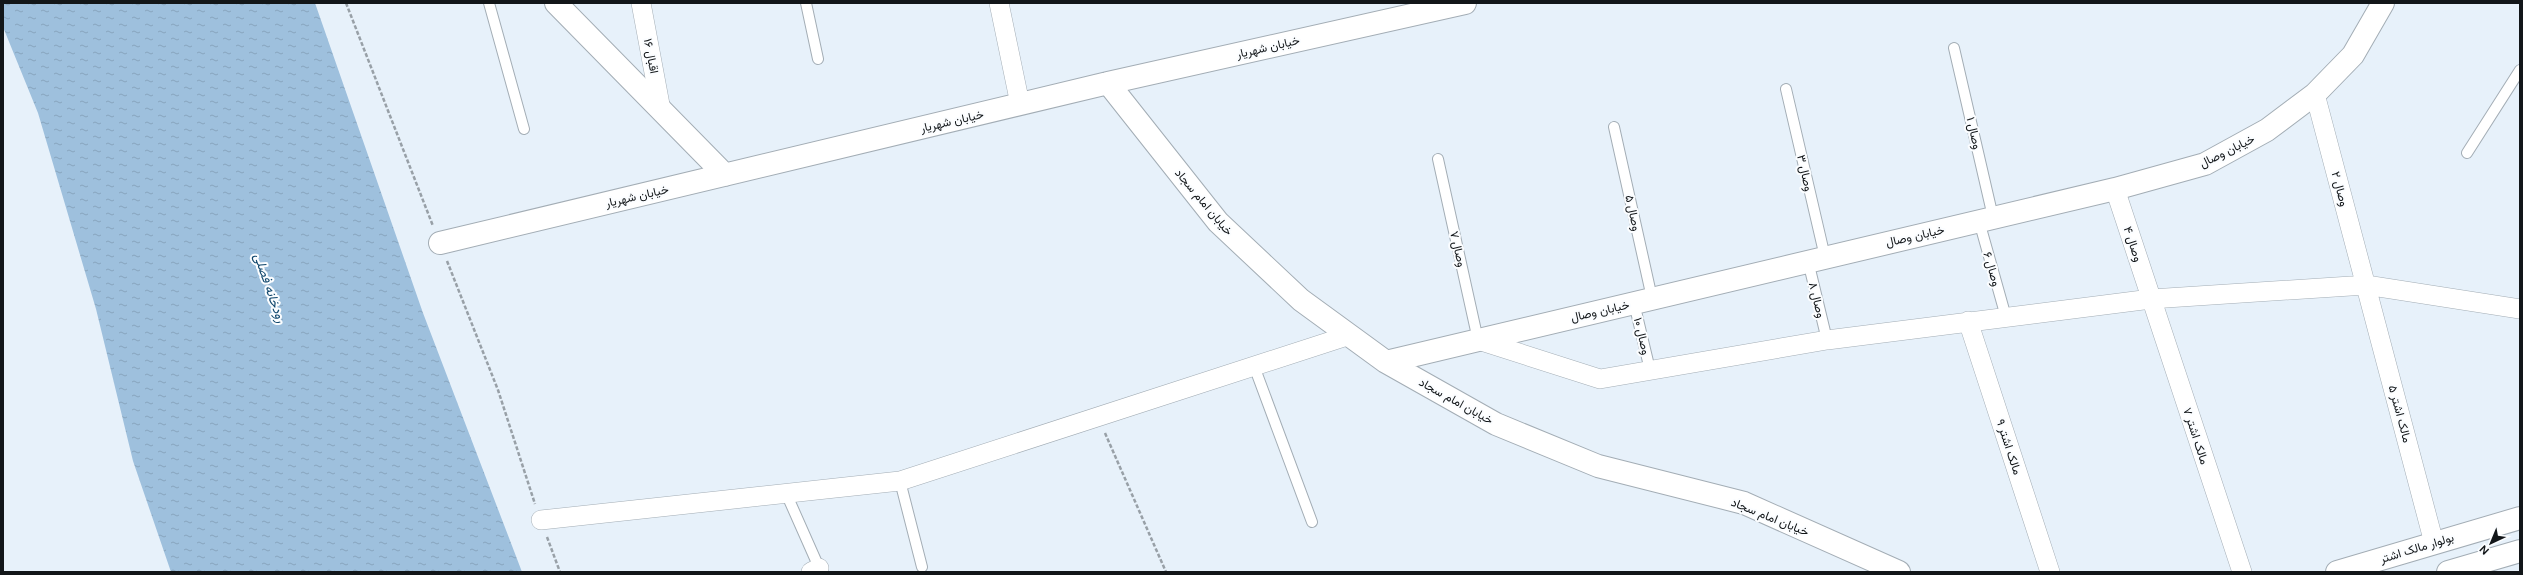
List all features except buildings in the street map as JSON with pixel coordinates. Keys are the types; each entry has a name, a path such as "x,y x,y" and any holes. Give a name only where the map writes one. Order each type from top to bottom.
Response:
{"street":[{"path":"556,3 725,175"},
{"name":"اقبال ۱۶","path":"641,3 661,110"},
{"path":"999,3 1020,104"},
{"name":"خیابان شهریار","path":"440,243 1108,83 1465,3"},
{"name":"خیابان وصال","path":"1386,362 2115,189 2205,164 2267,130 2315,94 2353,55 2384,3"},
{"name":"خیابان امام سجاد","path":"1108,83 1218,222 1301,300 1386,362 1503,427 1598,466 1744,503 1899,572"},
{"name":"وصال ۲","path":"2315,94 2366,285"},
{"name":"وصال ۴","path":"2115,189 2151,299"},
{"path":"1478,340 1600,379 1827,340 2006,316 2151,299 2366,285 2520,309"},
{"name":"مالک اشتر ۵","path":"2366,285 2434,543"},
{"name":"مالک اشتر ۷","path":"2151,299 2242,572"},
{"name":"مالک اشتر ۹","path":"1968,321 2050,572"},
{"path":"541,520 900,480 1350,335"},
{"name":"بولوار مالک اشتر","path":"2338,572 2520,518"},
{"path":"2448,572 2520,550"}],"lane":[{"path":"489,3 524,129"},
{"path":"806,3 818,59"},
{"name":"وصال ۱","path":"1954,48 1986,219"},
{"path":"2467,153 2520,70"},
{"name":"وصال ۳","path":"1786,89 1816,259"},
{"name":"وصال ۵","path":"1614,127 1643,300"},
{"name":"وصال ۷","path":"1438,159 1478,340"},
{"name":"وصال ۶","path":"1986,219 2006,316"},
{"name":"وصال ۸","path":"1816,259 1827,340"},
{"name":"وصال ۱۰","path":"1643,300 1650,370"},
{"path":"1254,366 1312,522"},
{"path":"900,480 922,567"},
{"path":"786,493 817,571"}],"path":[{"path":"346,3 498,390 541,520 560,572"},
{"path":"1098,416 1166,572"}],"water":[{"name":"رودخانه فصلی","path":"3,3 315,3 423,313 522,572 171,572 133,461 96,309 38,113 3,27"}]}
